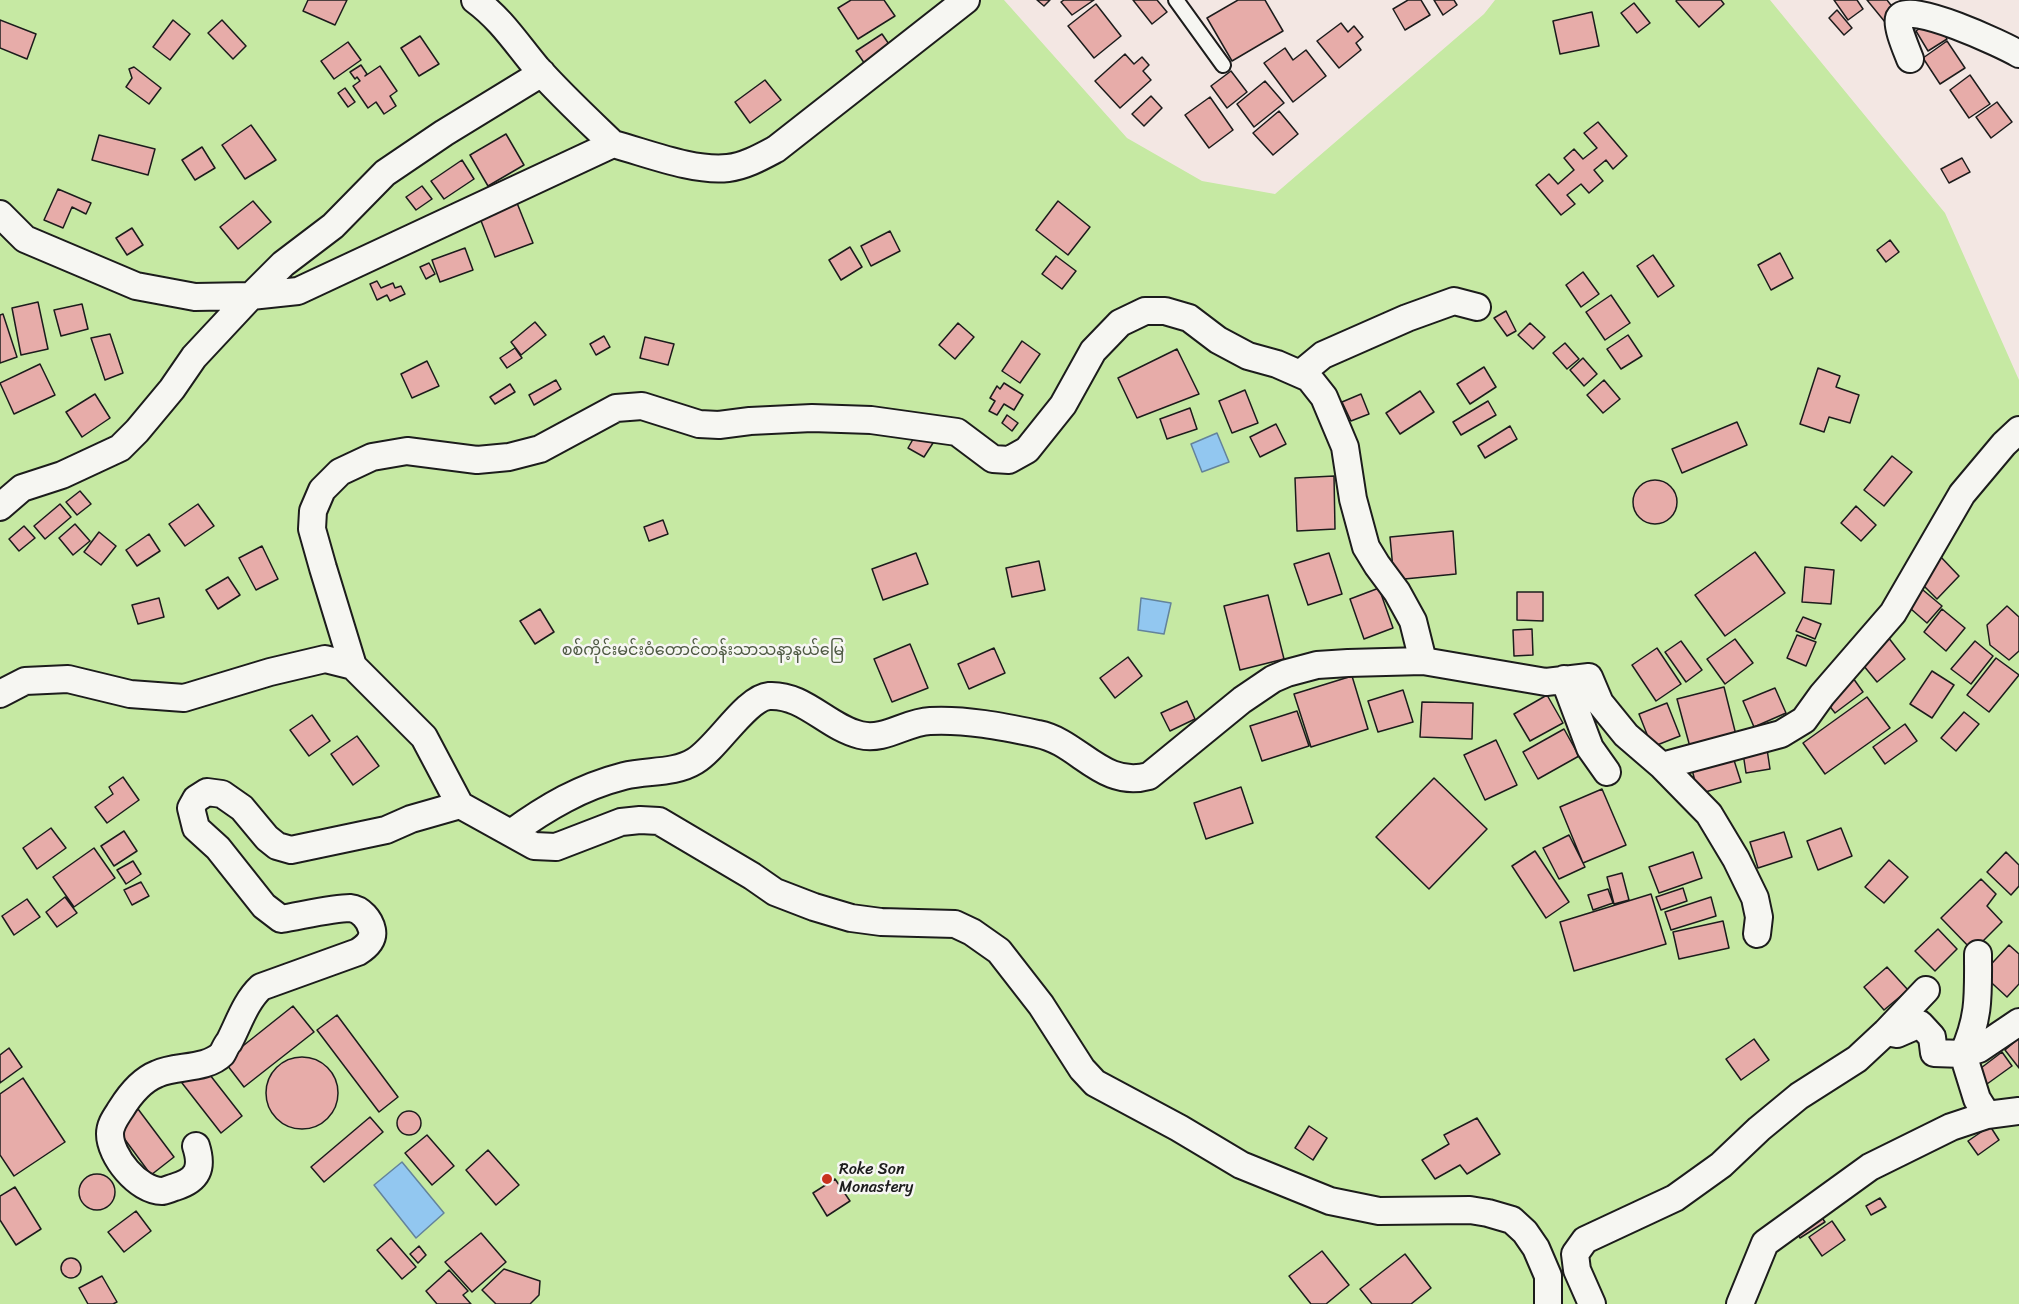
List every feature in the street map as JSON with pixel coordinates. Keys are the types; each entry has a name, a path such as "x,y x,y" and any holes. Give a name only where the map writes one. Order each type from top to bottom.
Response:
{"street":[{"path":"475,0 492,12 514,36 542,73 613,144 705,169 730,168 752,161 776,149 966,0"},
{"path":"1910,59 1898,23 1902,13 1911,11 1926,12 1960,22 2019,54"},
{"path":"0,507 22,488 62,475 120,448 172,389 194,357 251,296 283,264 333,226 385,172 542,73"},
{"path":"0,214 25,239 136,286 195,297 251,296 298,291 613,144"},
{"path":"1300,374 1323,356 1407,318 1454,301 1477,307"},
{"path":"1424,662 1413,621 1397,592 1366,547 1353,499 1345,447 1324,397 1309,378 1277,364 1248,356 1218,340 1190,318 1166,311 1145,311 1120,323 1093,351 1063,405 1027,450 1009,460 993,459 957,432 859,420 812,418 719,425 699,424 642,406 616,408 540,449 509,458 477,459 407,451 372,457 340,472 322,490 312,511 312,529 353,666 424,737 460,805 534,846 556,847 621,822 659,821 775,892 814,907 851,918 881,922 955,924 972,932 999,951 1041,1005 1082,1069 1095,1083 1179,1128 1241,1165 1330,1201 1379,1211 1470,1210 1512,1220 1525,1232 1536,1248 1548,1276 1548,1304"},
{"path":"1662,766 1781,734 1804,720 1822,695 1893,612 1962,494 2004,444 2019,430"},
{"path":"0,694 25,681 68,680 130,694 184,698 270,672 325,659 353,666"},
{"path":"511,833 543,810 597,783 627,775 670,770 695,762 716,743 751,703 767,696 801,703 825,719 866,736 874,737 929,721 998,726 1042,734 1062,743 1105,771 1122,778 1138,780 1149,776 1242,700 1273,679 1287,673 1317,665 1424,662 1546,682 1589,677 1600,703 1626,735 1662,766 1709,814 1736,858 1755,898 1759,917 1757,934"},
{"path":"1564,679 1590,748 1606,772"},
{"path":"196,1146 200,1157 200,1168 190,1181 162,1191 144,1186 123,1167 113,1149 110,1135 112,1124 124,1104 142,1083 156,1074 209,1062 222,1054 252,995 261,987 358,952 371,940 372,933 366,916 352,908 281,919 264,906 218,848 196,828 191,808 196,799 207,792 222,794 242,808 267,838 278,846 291,850 386,830 411,819 460,805"},
{"path":"1978,954 1978,1009 1972,1032 1962,1054 1977,1099 1987,1115"},
{"path":"1592,1304 1577,1270 1575,1254 1585,1240 1675,1198 1721,1165 1759,1129 1800,1096 1857,1059 1926,990"},
{"path":"1886,1032 1897,1034 1920,1024 1932,1037 1934,1053 1962,1054 1979,1049 2019,1022"},
{"path":"1740,1304 1765,1243 1870,1167 1952,1127 1987,1115 2019,1111"}],"lane":[{"path":"1176,0 1223,65"}],"green space":[{"name":"စစ်ကိုင်းမင်းဝံတောင်တန်းသာသနာ့နယ်မြေ","path":"0,0 1004,0 1127,138 1202,181 1275,194 1484,14 1495,0 1770,0 1945,213 2019,380 2019,1304 0,1304"}],"water":[{"path":"1217,433 1229,462 1202,472 1191,444"},
{"path":"1141,598 1171,603 1164,634 1138,630"},
{"path":"402,1162 444,1213 416,1238 374,1185"}],"building":[{"path":"308,0 347,0 335,25 303,11"},
{"path":"851,0 884,0 895,16 858,39 838,8"},
{"path":"1037,0 1050,0 1044,6"},
{"path":"1064,0 1094,0 1072,15 1061,2"},
{"path":"1133,0 1157,0 1167,12 1152,24"},
{"path":"1238,0 1265,0 1283,31 1232,61 1207,18"},
{"path":"1408,0 1421,0 1430,15 1405,30 1393,9"},
{"path":"1434,0 1454,0 1457,5 1443,15"},
{"path":"1677,0 1721,0 1724,4 1699,27"},
{"path":"1834,0 1857,0 1863,9 1848,20"},
{"path":"1867,0 1887,0 1897,13 1885,22"},
{"path":"1634,3 1650,23 1637,33 1621,13"},
{"path":"1096,4 1121,36 1094,58 1068,26"},
{"path":"1837,10 1852,28 1844,35 1829,18"},
{"path":"1592,12 1599,46 1560,54 1553,21"},
{"path":"1935,18 1947,39 1928,51 1916,31"},
{"path":"0,20 36,34 27,59 0,48"},
{"path":"173,20 190,34 170,60 153,47"},
{"path":"222,20 246,46 233,59 208,33"},
{"path":"1341,23 1348,32 1354,26 1363,37 1356,43 1361,50 1339,68 1317,41"},
{"path":"882,34 893,50 867,67 856,51"},
{"path":"420,36 439,64 419,76 401,48"},
{"path":"1947,41 1965,68 1940,84 1923,58"},
{"path":"348,42 361,60 334,79 321,61"},
{"path":"1285,48 1293,60 1306,50 1326,76 1293,102 1264,63"},
{"path":"1125,54 1134,64 1142,57 1149,65 1143,71 1151,80 1120,108 1095,81"},
{"path":"361,65 367,74 365,76 380,66 397,91 390,96 396,106 384,114 376,102 368,108 353,86 360,81 357,77 355,79 350,72"},
{"path":"134,67 161,88 149,104 126,87 132,78 129,69"},
{"path":"1231,71 1247,92 1227,108 1211,86"},
{"path":"1970,75 1990,104 1969,118 1950,90"},
{"path":"765,80 781,100 750,123 735,102"},
{"path":"1265,81 1284,103 1254,127 1237,104"},
{"path":"345,88 355,102 348,107 338,93"},
{"path":"1151,96 1162,108 1144,126 1132,114"},
{"path":"1210,97 1233,130 1209,148 1185,115"},
{"path":"1997,102 2012,122 1991,138 1976,117"},
{"path":"1279,111 1298,134 1273,155 1253,133"},
{"path":"1598,122 1627,156 1613,169 1606,160 1594,170 1603,181 1589,193 1581,184 1567,195 1575,204 1561,215 1536,185 1549,174 1558,184 1574,170 1564,158 1574,149 1583,159 1597,148 1584,133"},
{"path":"251,125 276,160 245,179 222,145"},
{"path":"506,134 524,165 488,186 470,155"},
{"path":"99,135 155,149 148,175 92,160"},
{"path":"202,147 215,168 195,180 182,160"},
{"path":"1962,158 1970,172 1949,183 1941,169"},
{"path":"462,160 474,179 444,199 431,181"},
{"path":"422,186 432,199 416,210 406,197"},
{"path":"58,189 91,203 86,214 72,207 63,228 44,220"},
{"path":"515,198 533,243 495,257 478,213"},
{"path":"253,201 271,222 238,249 220,227"},
{"path":"1058,201 1090,227 1068,255 1036,230"},
{"path":"132,228 143,245 127,255 116,238"},
{"path":"890,231 900,251 871,266 861,246"},
{"path":"1890,240 1899,252 1886,262 1877,250"},
{"path":"850,247 862,267 841,280 829,260"},
{"path":"465,248 473,270 440,282 432,260"},
{"path":"1780,253 1793,278 1771,290 1758,265"},
{"path":"1653,255 1674,286 1658,297 1637,266"},
{"path":"1056,256 1076,271 1062,289 1042,274"},
{"path":"429,263 435,274 426,279 420,267"},
{"path":"1583,272 1599,294 1581,307 1566,285"},
{"path":"377,281 381,288 393,283 395,288 401,286 405,294 390,301 387,295 377,300 370,284"},
{"path":"1611,295 1630,323 1605,340 1586,312"},
{"path":"38,302 48,349 21,355 12,308"},
{"path":"82,304 88,329 61,336 54,310"},
{"path":"1506,311 1516,331 1507,336 1494,318"},
{"path":"3,314 17,357 0,363 0,315"},
{"path":"535,322 546,335 521,355 511,342"},
{"path":"958,323 974,337 955,359 939,345"},
{"path":"1530,323 1545,337 1533,349 1518,335"},
{"path":"110,334 123,373 105,380 91,338"},
{"path":"1628,335 1642,356 1621,369 1607,349"},
{"path":"604,336 610,347 596,355 590,344"},
{"path":"645,337 674,344 668,365 640,358"},
{"path":"1022,341 1040,354 1020,383 1002,371"},
{"path":"1565,343 1579,359 1567,369 1553,353"},
{"path":"515,348 522,358 507,368 500,358"},
{"path":"1177,349 1199,394 1137,418 1118,378"},
{"path":"1583,358 1597,374 1584,386 1570,370"},
{"path":"427,361 439,386 412,398 401,374"},
{"path":"40,364 55,395 14,414 0,383"},
{"path":"1484,367 1496,387 1470,404 1457,384"},
{"path":"1818,368 1840,376 1836,387 1859,395 1850,423 1829,417 1824,432 1800,424"},
{"path":"556,380 561,389 534,405 529,395"},
{"path":"1604,380 1620,399 1603,413 1587,395"},
{"path":"1004,383 1023,395 1014,410 1004,404 997,415 989,411 995,401 990,398 997,386 1000,389"},
{"path":"510,384 515,392 495,404 490,397"},
{"path":"1245,390 1258,423 1232,433 1219,401"},
{"path":"1420,391 1434,412 1400,434 1386,413"},
{"path":"95,394 110,418 82,437 66,412"},
{"path":"1361,394 1369,414 1351,421 1342,402"},
{"path":"1488,401 1496,415 1461,435 1453,422"},
{"path":"1190,408 1197,429 1167,439 1160,419"},
{"path":"1007,415 1018,423 1012,431 1002,423"},
{"path":"1737,422 1747,445 1682,473 1672,449"},
{"path":"1276,424 1286,444 1260,457 1250,437"},
{"path":"1510,426 1517,439 1485,458 1478,446"},
{"path":"916,434 933,443 924,457 908,448"},
{"path":"1892,456 1912,472 1884,506 1864,490"},
{"path":"1334,476 1335,529 1297,531 1295,478"},
{"path":"1655,480 1671,486 1677,502 1671,518 1655,524 1639,518 1633,502 1639,486"},
{"path":"80,491 91,504 77,515 66,502"},
{"path":"60,504 71,517 45,539 34,526"},
{"path":"198,504 214,526 185,546 169,524"},
{"path":"1856,506 1876,525 1861,541 1841,523"},
{"path":"663,520 668,534 649,541 644,527"},
{"path":"75,524 90,541 73,555 59,538"},
{"path":"24,526 35,538 19,551 9,539"},
{"path":"1453,531 1456,574 1394,580 1390,537"},
{"path":"99,532 116,546 101,565 84,552"},
{"path":"149,534 160,551 137,566 126,550"},
{"path":"262,546 278,579 256,590 239,558"},
{"path":"1755,552 1785,593 1725,636 1695,595"},
{"path":"916,553 928,584 883,600 872,569"},
{"path":"1329,553 1342,594 1308,605 1294,564"},
{"path":"1939,555 1959,576 1937,599 1916,578"},
{"path":"1039,561 1045,590 1012,597 1006,568"},
{"path":"1805,567 1834,570 1831,604 1802,602"},
{"path":"228,577 240,595 218,609 206,590"},
{"path":"1917,585 1942,606 1927,623 1903,602"},
{"path":"1379,588 1393,628 1364,639 1350,599"},
{"path":"1517,592 1543,592 1543,621 1517,620"},
{"path":"1268,595 1284,659 1240,670 1224,606"},
{"path":"159,598 164,617 138,624 132,605"},
{"path":"2007,606 2019,617 2019,651 2009,660 1990,645 1987,625"},
{"path":"540,609 554,632 535,644 520,621"},
{"path":"1942,609 1965,628 1946,651 1924,632"},
{"path":"1803,617 1821,624 1815,639 1796,631"},
{"path":"1532,629 1533,655 1514,656 1513,630"},
{"path":"1797,635 1816,642 1806,666 1787,658"},
{"path":"1888,637 1905,659 1877,682 1859,660"},
{"path":"1735,639 1753,663 1725,684 1707,659"},
{"path":"1681,641 1702,670 1686,682 1665,652"},
{"path":"1975,641 1993,656 1971,684 1951,669"},
{"path":"910,644 928,688 892,702 874,659"},
{"path":"994,648 1005,673 969,689 958,664"},
{"path":"1657,648 1681,684 1656,701 1632,665"},
{"path":"1128,657 1142,676 1115,698 1100,678"},
{"path":"1996,658 2019,675 1989,712 1967,695"},
{"path":"1932,671 1954,685 1932,718 1910,704"},
{"path":"1352,676 1368,729 1311,747 1294,694"},
{"path":"1853,678 1863,692 1835,713 1824,699"},
{"path":"1724,687 1736,735 1690,747 1677,699"},
{"path":"1775,688 1786,713 1754,727 1743,701"},
{"path":"1403,690 1413,722 1378,732 1368,701"},
{"path":"1547,695 1563,723 1530,741 1514,714"},
{"path":"1867,697 1890,728 1825,774 1803,743"},
{"path":"1187,701 1195,719 1170,731 1161,713"},
{"path":"1422,702 1473,703 1472,739 1420,737"},
{"path":"1667,703 1680,736 1652,747 1639,714"},
{"path":"1297,711 1309,746 1262,761 1250,726"},
{"path":"1964,712 1979,724 1956,751 1941,738"},
{"path":"312,715 330,741 309,756 290,730"},
{"path":"1905,724 1917,741 1885,764 1873,747"},
{"path":"1564,729 1579,756 1538,779 1523,752"},
{"path":"357,736 379,766 353,785 331,754"},
{"path":"1496,740 1517,785 1485,800 1464,755"},
{"path":"1767,749 1770,769 1746,773 1743,753"},
{"path":"1732,754 1741,782 1698,794 1691,765"},
{"path":"123,777 139,800 107,823 95,807 113,794 109,787"},
{"path":"1434,778 1487,829 1429,889 1376,837"},
{"path":"1241,787 1253,823 1206,839 1194,803"},
{"path":"1602,789 1626,845 1583,863 1560,807"},
{"path":"51,828 66,848 37,869 23,848"},
{"path":"1841,828 1852,856 1818,870 1807,841"},
{"path":"124,831 137,851 114,866 101,846"},
{"path":"1784,832 1792,857 1758,868 1750,842"},
{"path":"1569,835 1585,867 1559,879 1543,848"},
{"path":"94,848 115,878 74,907 53,877"},
{"path":"1535,851 1569,902 1546,918 1512,866"},
{"path":"1693,852 1702,878 1659,893 1649,867"},
{"path":"2006,852 2019,865 2019,886 2011,895 1987,872"},
{"path":"1889,860 1908,877 1884,903 1865,887"},
{"path":"133,861 141,874 126,884 117,870"},
{"path":"1622,873 1629,900 1614,904 1607,877"},
{"path":"1981,879 1996,894 1987,906 2002,922 1973,951 1941,918"},
{"path":"141,882 149,896 132,905 124,890"},
{"path":"1683,888 1687,901 1661,910 1656,897"},
{"path":"1608,889 1613,903 1593,910 1588,895"},
{"path":"1651,894 1666,944 1574,971 1560,922"},
{"path":"65,897 77,913 57,927 46,912"},
{"path":"1711,897 1716,916 1671,930 1665,912"},
{"path":"27,899 40,917 14,935 2,916"},
{"path":"1723,921 1729,948 1679,959 1673,932"},
{"path":"1938,929 1957,949 1935,971 1915,951"},
{"path":"2009,945 2019,954 2019,984 2007,997 1982,974"},
{"path":"1887,967 1908,990 1884,1010 1864,987"},
{"path":"293,1006 314,1032 244,1087 224,1061"},
{"path":"337,1015 398,1097 379,1112 317,1030"},
{"path":"2019,1038 2019,1068 2005,1050"},
{"path":"1754,1039 1769,1060 1741,1080 1726,1059"},
{"path":"9,1048 22,1067 0,1083 0,1055"},
{"path":"2002,1052 2012,1066 1987,1084 1977,1071"},
{"path":"302,1057 322,1063 332,1073 338,1093 332,1113 322,1123 302,1129 282,1123 272,1113 266,1093 272,1073 282,1063"},
{"path":"203,1066 242,1116 221,1133 182,1083"},
{"path":"23,1078 65,1142 14,1176 0,1155 0,1094"},
{"path":"138,1109 174,1157 151,1175 115,1126"},
{"path":"409,1111 418,1114 421,1123 418,1132 409,1135 400,1132 397,1123 400,1114"},
{"path":"370,1117 383,1132 324,1182 311,1167"},
{"path":"1477,1118 1500,1154 1467,1174 1460,1165 1435,1179 1422,1160 1449,1144 1444,1135"},
{"path":"1309,1126 1327,1138 1313,1160 1295,1148"},
{"path":"1990,1126 1999,1140 1978,1155 1968,1141"},
{"path":"427,1135 454,1166 432,1185 405,1153"},
{"path":"488,1150 519,1185 496,1205 466,1170"},
{"path":"97,1174 110,1179 115,1192 110,1205 97,1210 84,1205 79,1192 84,1179"},
{"name":"Roke Son Monastery","path":"835,1179 850,1201 827,1216 813,1193"},
{"path":"15,1187 41,1229 16,1245 0,1220 0,1196"},
{"path":"1880,1198 1886,1207 1871,1215 1866,1206"},
{"path":"136,1211 151,1231 124,1252 108,1232"},
{"path":"1820,1215 1825,1222 1800,1238 1796,1231"},
{"path":"1832,1221 1845,1240 1822,1256 1809,1237"},
{"path":"481,1233 506,1262 472,1292 445,1262"},
{"path":"391,1238 416,1267 402,1279 377,1250"},
{"path":"419,1246 426,1255 418,1263 410,1254"},
{"path":"1322,1251 1349,1285 1326,1304 1311,1304 1289,1276"},
{"path":"1405,1254 1431,1288 1411,1304 1372,1304 1360,1289"},
{"path":"71,1258 78,1261 81,1268 78,1275 71,1278 64,1275 61,1268 64,1261"},
{"path":"504,1269 540,1281 539,1295 530,1304 496,1304 482,1290"},
{"path":"449,1270 468,1291 463,1295 471,1304 437,1304 426,1291"},
{"path":"102,1276 117,1302 88,1304 79,1288"}],"place":[{"name":"Roke Son Monastery","path":"827,1179"}]}
